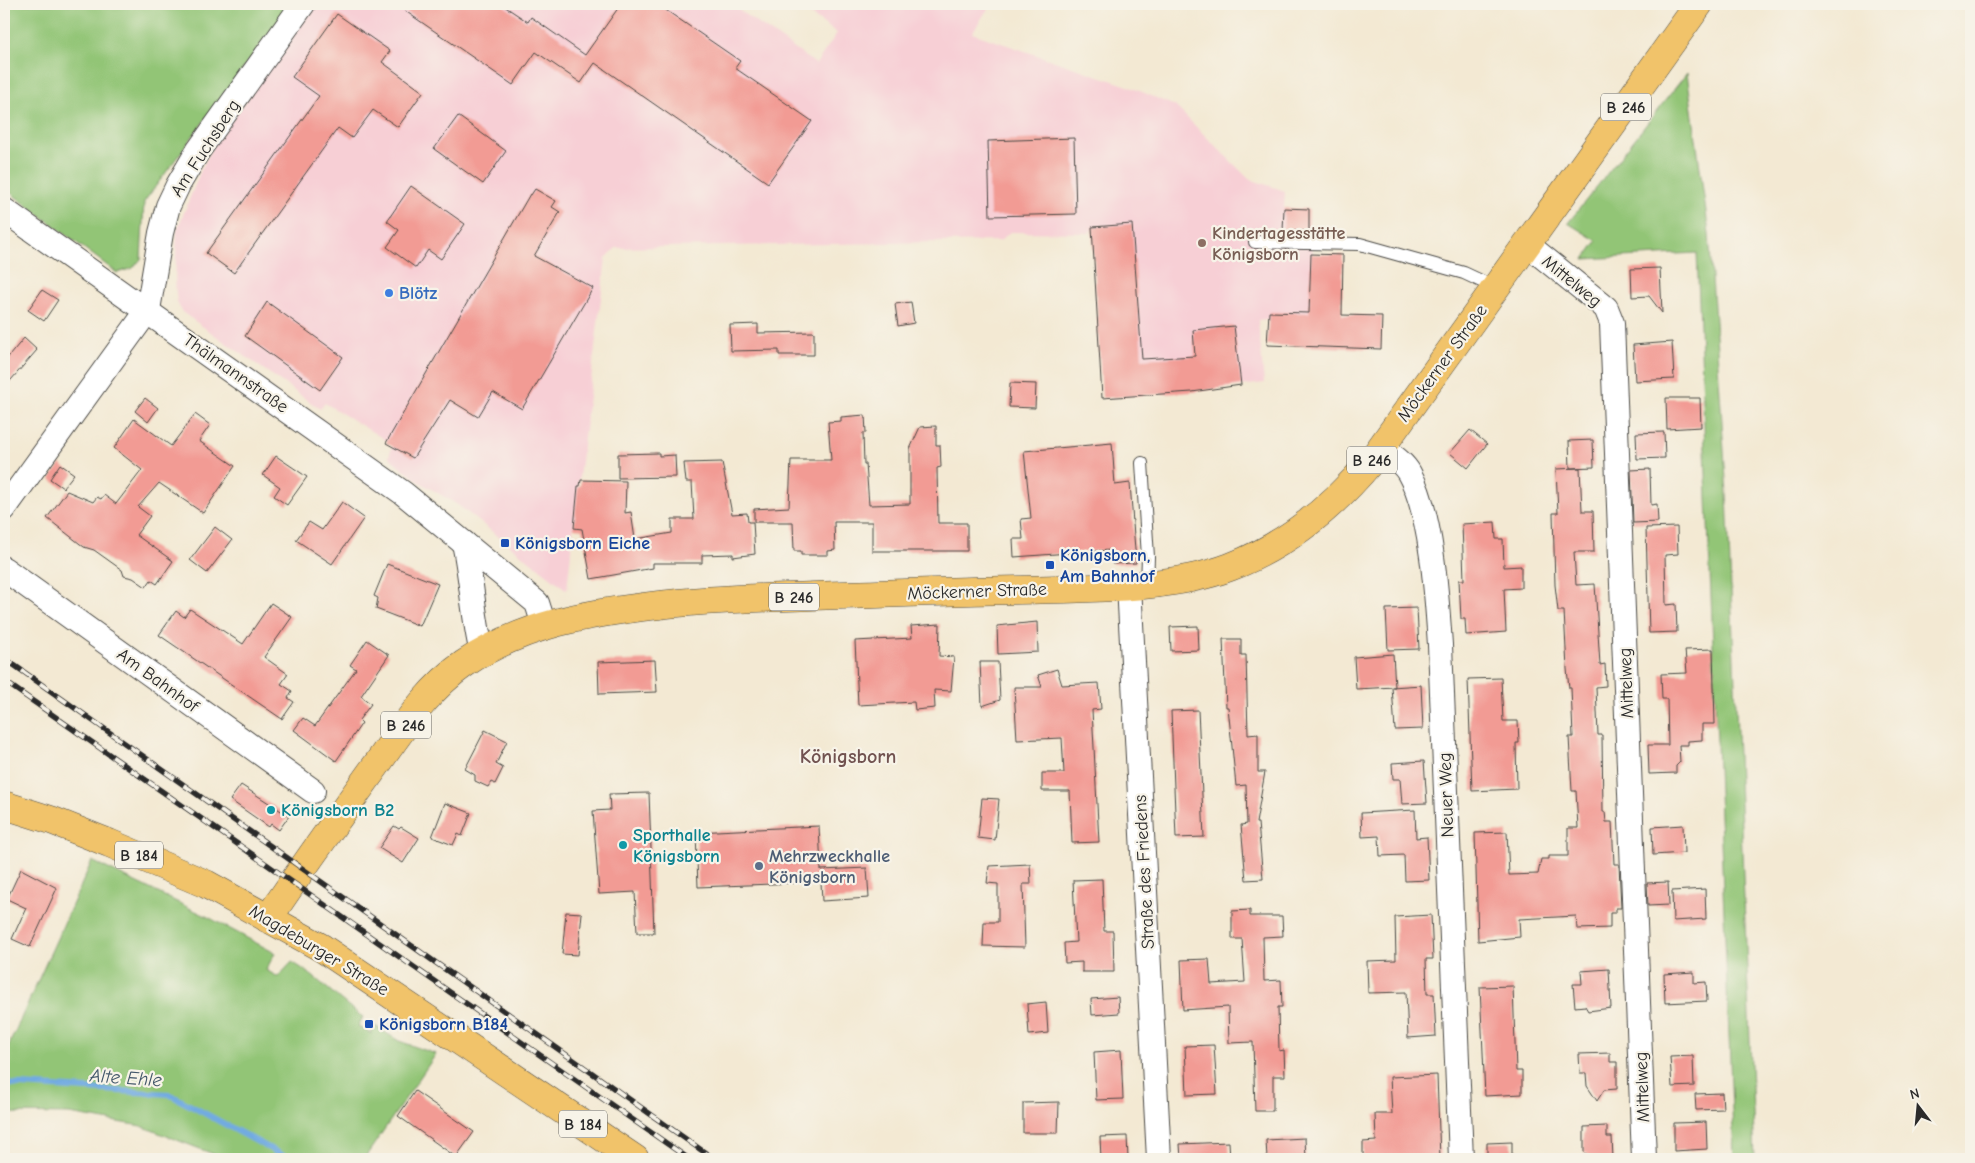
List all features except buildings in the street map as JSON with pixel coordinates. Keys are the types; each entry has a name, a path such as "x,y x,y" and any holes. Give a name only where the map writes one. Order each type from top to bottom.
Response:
{"main road":[{"name":"Möckerner Straße","path":"268,919 413,714 441,683 482,653 504,641 544,625 604,612 710,600 1138,584 1189,579 1217,572 1280,543 1316,518 1340,497 1381,447 1528,245 1699,4"},
{"name":"Magdeburger Straße","path":"4,805 51,820 206,884 333,954 635,1159"}],"street":[{"name":"Am Fuchsberg","path":"148,310 161,232 168,206 178,185 198,151 304,4"},
{"name":"Thälmannstraße","path":"4,210 148,310 403,493 537,603 544,625"},
{"name":"Mittelweg","path":"1528,245 1606,308 1612,323 1644,1159"},
{"path":"4,509 148,310"},
{"name":"Neuer Weg","path":"1381,447 1400,462 1412,478 1422,509 1434,578 1440,645 1461,1159"},
{"path":"464,543 473,587 474,622 482,653"},
{"name":"Am Bahnhof","path":"4,569 313,791"},
{"name":"Straße des Friedens","path":"1138,584 1159,1159"}],"lane":[{"path":"1255,242 1360,244 1464,273 1496,288"},
{"path":"1138,584 1148,557 1142,463"}],"shaded area":[{"name":"Blötz","path":"315,4 730,4 816,64 837,33 795,4 991,4 972,33 1128,86 1175,106 1249,179 1285,191 1284,208 1309,209 1309,231 1313,254 1343,255 1342,305 1333,314 1382,316 1381,349 1267,345 1268,319 1258,320 1264,383 1192,392 1102,398 1092,228 1089,233 1010,232 1000,241 616,248 606,258 567,590 458,505 418,481 389,457 392,446 387,441 325,403 320,409 182,312 177,302 175,284 177,230 201,170 213,147"}],"green space":[{"path":"4,4 291,4 144,202 141,259 133,268 117,273 4,188"},
{"path":"1687,73 1709,234 1727,494 1755,1159 1734,1159 1697,253 1584,259 1597,241 1568,223"},
{"path":"92,861 208,917 275,953 266,970 278,977 292,962 363,1017 358,1026 371,1034 375,1026 399,1041 436,1054 364,1159 226,1159 141,1126 69,1114 4,1113 4,1056"}],"waterway":[{"name":"Alte Ehle","path":"4,1084 169,1094 289,1159"}],"railway":[{"path":"4,658 714,1159"},
{"path":"4,681 689,1159"}],"place":[{"name":"Kindertagesstätte Königsborn","path":"1202,243"},
{"name":"Blötz","path":"389,293"},
{"name":"Königsborn Eiche","path":"505,543"},
{"name":"Königsborn, Am Bahnhof","path":"1050,565"},
{"name":"Königsborn B2","path":"271,810"},
{"name":"Sporthalle Königsborn","path":"623,845"},
{"name":"Mehrzweckhalle Königsborn","path":"759,866"},
{"name":"Königsborn B184","path":"369,1024"}],"district":[{"name":"Königsborn","path":"848,756"}]}
